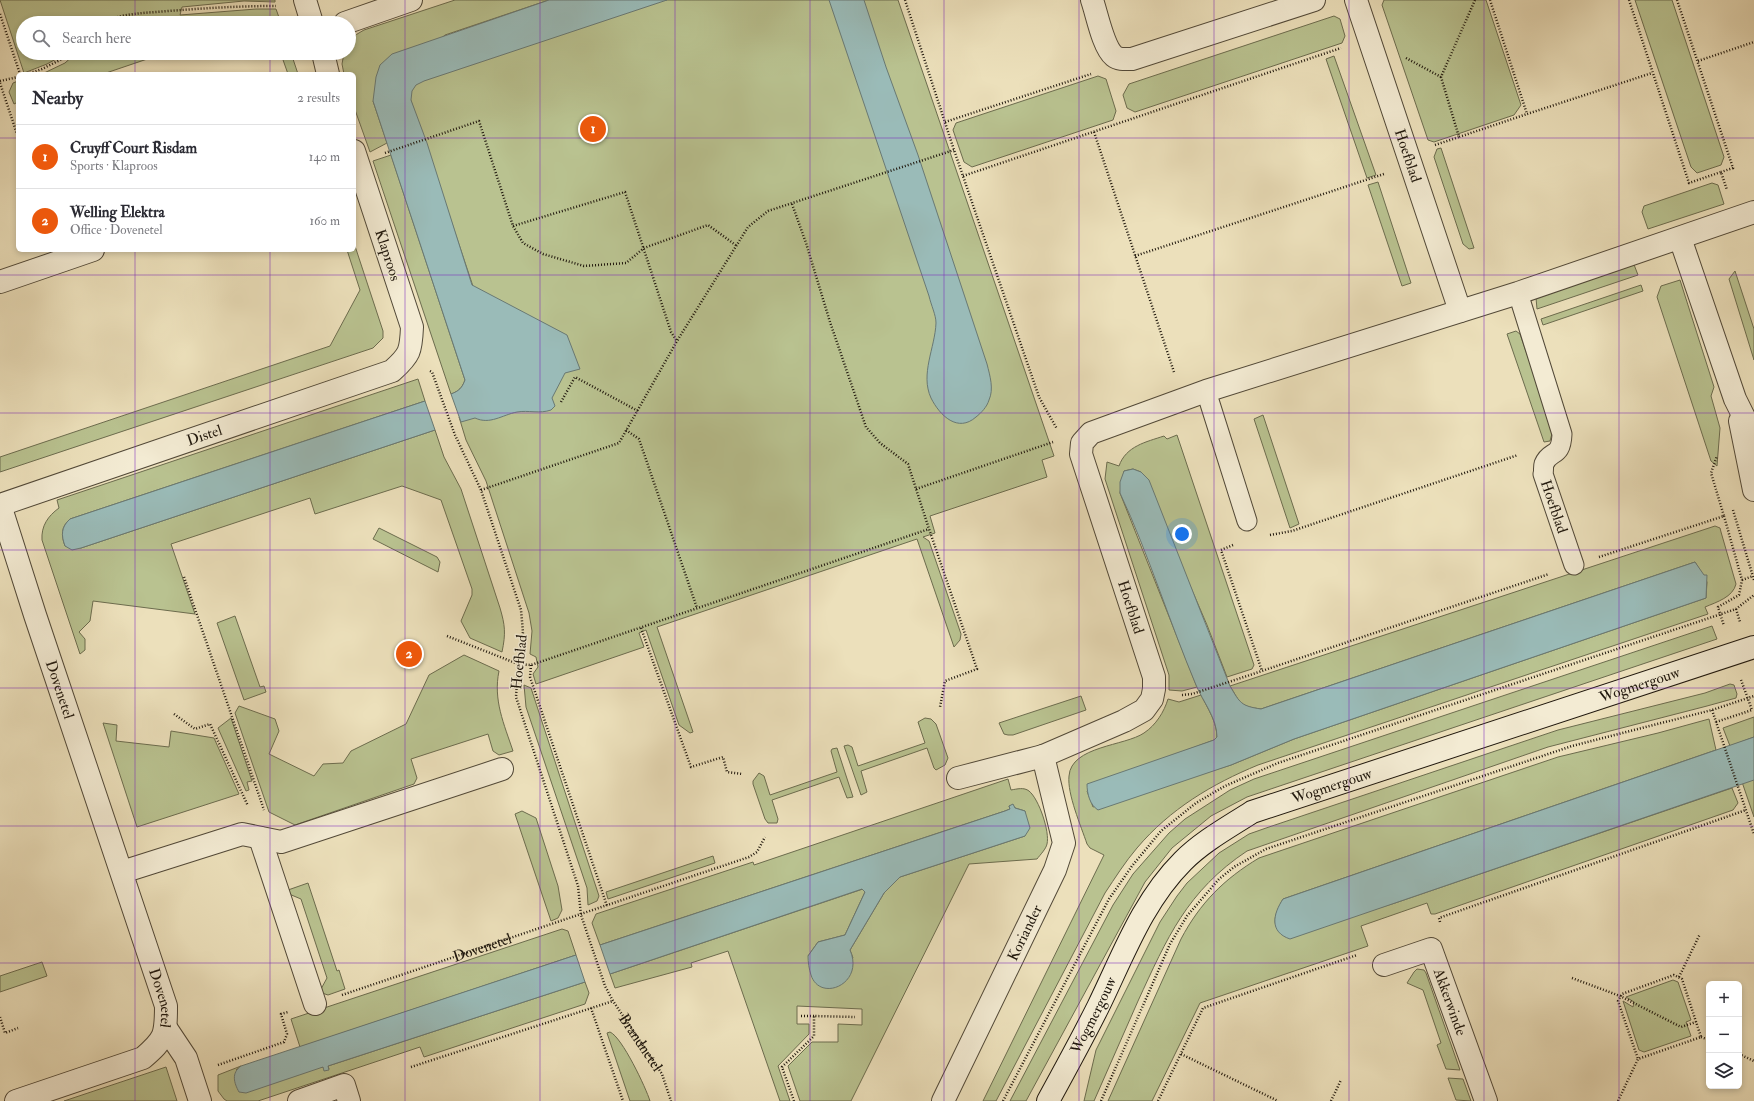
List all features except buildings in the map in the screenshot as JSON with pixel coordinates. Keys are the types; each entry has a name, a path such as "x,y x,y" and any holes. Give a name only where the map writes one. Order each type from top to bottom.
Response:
{"street":[{"path":"356,19 411,0"},
{"path":"1092,0 1109,50 1115,57 1124,60 1132,59 1314,0"},
{"name":"Hoefblad","path":"1356,0 1460,311"},
{"path":"324,60 327,72"},
{"name":"Klaproos","path":"356,158 412,327 411,346 406,359"},
{"path":"1081,454 1082,443 1091,433 1183,399 1518,293 1745,215"},
{"path":"1680,238 1735,399 1754,490"},
{"path":"0,282 87,252"},
{"name":"Distel","path":"0,505 392,371 406,359"},
{"path":"1735,399 1754,437"},
{"name":"Hoefblad","path":"958,778 1043,756 1124,721 1144,710 1152,699 1154,677 1081,454"},
{"name":"Dovenetel","path":"0,505 35,615 166,1006 166,1028 158,1045 143,1058 16,1101"},
{"name":"Wogmergouw","path":"1048,1101 1098,1007 1140,917 1161,886 1184,860 1215,836 1252,812 1754,647"},
{"name":"Koriander","path":"943,1101 1055,870 1064,843 1043,756"},
{"path":"122,872 242,834 281,842 502,769"},
{"path":"260,838 315,1004"},
{"name":"Akkerwinde","path":"1384,965 1431,949 1486,1101"},
{"path":"166,1028 186,1058 200,1101"},
{"path":"299,1101 344,1085 349,1101"}],"lane":[{"name":"Hoefblad","path":"1518,293 1562,434 1562,445 1558,451 1548,457 1544,464 1543,474 1574,565"},
{"path":"1206,391 1247,521"}],"path":[{"path":"905,0 954,150 1039,397 1063,438 1081,454"},
{"path":"1475,0 1441,77 1459,137 1653,73"},
{"path":"1490,0 1527,114"},
{"path":"1629,0 1689,182 1733,168 1677,0"},
{"path":"115,16 225,7 308,10"},
{"path":"0,14 19,72"},
{"path":"963,176 1369,38"},
{"path":"1698,61 1754,42"},
{"path":"945,122 1111,68 1115,57"},
{"path":"33,72 60,60"},
{"path":"16,78 0,82 16,131"},
{"path":"382,154 479,121 513,226 523,243 543,254 584,266 626,263 644,248 708,225 737,246"},
{"path":"1094,132 1183,399"},
{"path":"482,490 619,443 677,341 748,227 768,211 954,150"},
{"path":"1135,256 1411,165"},
{"path":"1721,172 1745,215"},
{"path":"513,226 625,192 671,332 677,341"},
{"path":"792,204 866,427 880,443 908,464 977,669 945,682 940,707"},
{"path":"561,402 575,377 638,410"},
{"name":"Hoefblad","path":"436,382 455,435 482,490 521,610 523,632 518,664 516,697 578,886 581,915 586,930"},
{"path":"626,430 639,439 697,608"},
{"path":"916,489 1063,438"},
{"path":"1262,671 1221,550 1253,539 1292,531 1533,450 1548,457"},
{"path":"1192,694 1724,516 1711,473 1719,451"},
{"path":"1247,521 1253,539"},
{"path":"447,636 518,664 531,665 929,529"},
{"path":"1742,580 1754,576"},
{"path":"184,578 266,814 260,838"},
{"path":"641,628 691,767 723,757 727,772 742,774"},
{"path":"531,665 530,677 607,906"},
{"path":"1100,1101 1170,944 1187,916 1219,879 1234,867 1266,849 1572,746 1712,710 1754,696"},
{"path":"1712,710 1754,834"},
{"path":"174,714 195,728 210,724 242,792 260,838"},
{"path":"1431,949 1442,926 1439,918 1746,810"},
{"path":"581,915 750,856 757,852 765,837"},
{"name":"Dovenetel","path":"191,1074 280,1044 286,1039 287,1034 281,1014 581,915"},
{"name":"Brandnetel","path":"586,930 605,986 613,1001 662,1074 671,1101"},
{"path":"1679,977 1700,934"},
{"path":"1158,1101 1203,1008 1363,953 1384,965"},
{"path":"1618,1101 1638,1059 1618,1001 1622,994 1674,975 1679,977 1682,979 1701,1037"},
{"path":"1572,978 1620,996 1681,1027 1696,1022"},
{"path":"411,1067 613,1001"},
{"path":"591,1008 623,1101"},
{"path":"801,1016 855,1017"},
{"path":"794,1101 782,1067 814,1036 814,1016"},
{"path":"0,1017 5,1033 18,1028"},
{"path":"1638,1059 1701,1037 1706,1039"},
{"path":"1181,1054 1278,1101"},
{"path":"1742,1055 1754,1061"},
{"path":"1331,1101 1341,1080"}],"green space":[{"path":"0,0 275,0 275,2 244,1 182,7 180,15 256,9 276,9 278,16 16,16 16,49"},
{"path":"455,0 549,0 445,35 373,101 387,143 370,152 356,113 356,72 344,72 342,64 343,60 356,60 356,35 364,30"},
{"path":"661,0 898,0 1054,456 1042,460 1047,477 930,516 935,533 923,537 929,541 961,634 960,640 954,647 917,539 657,627 693,732 690,733 679,725 646,630 639,633 644,647 536,684 533,674 538,667 536,657 530,654 532,631 529,613 486,481 466,440 459,417 511,400 406,86"},
{"path":"1384,0 1486,0 1521,105 1514,115 1434,142 1428,140 1382,5"},
{"path":"1635,0 1672,0 1724,157 1721,165 1697,173 1691,167"},
{"path":"1334,16 1340,19 1345,36 1342,43 1135,112 1127,108 1123,95 1129,84"},
{"path":"1334,56 1376,175 1367,178 1326,59"},
{"path":"20,60 54,60 47,64 24,72"},
{"path":"68,60 144,60 109,72 46,72"},
{"path":"283,60 293,60 297,72 287,72"},
{"path":"1098,76 1106,79 1116,111 1113,120 972,167 964,162 953,130 956,123"},
{"path":"16,82 16,103 14,104 9,92 13,83"},
{"path":"1441,148 1474,248 1469,249 1463,244 1434,157 1437,149"},
{"path":"391,155 465,380 460,389 451,394 373,161"},
{"path":"1378,182 1411,283 1402,286 1368,185"},
{"path":"1712,183 1718,185 1724,204 1648,229 1642,212 1644,206"},
{"path":"356,249 383,331 383,338 373,348 0,472 0,457 330,346 360,290 348,252 356,252"},
{"path":"1633,262 1638,275 1537,309 1536,298"},
{"path":"1735,271 1754,329 1754,360 1729,279"},
{"path":"1680,280 1714,387 1711,396 1720,428 1717,466 1711,461 1657,297 1661,286"},
{"path":"1641,285 1643,291 1543,325 1541,319"},
{"path":"1516,331 1520,334 1553,430 1550,441 1544,442 1507,334"},
{"path":"418,379 425,401 70,519 63,528 62,535 65,546 81,548 435,430 444,457 461,489 500,608 504,629 502,652 470,638 461,621 472,595 472,589 441,500 402,486 315,514 310,498 171,544 195,614 93,601 90,621 79,632 85,639 85,650 80,654 42,540 46,522 59,508 57,500"},
{"path":"1263,415 1299,524 1290,528 1254,419"},
{"path":"1177,435 1254,665 1252,669 1227,677 1207,625 1141,472 1133,469 1124,471 1120,493 1197,687 1182,691 1169,690 1169,675 1105,479 1107,462 1119,466 1126,454 1137,446 1164,436 1167,439"},
{"path":"1715,526 1720,528 1736,584 1728,596 1705,607 1708,614 1258,765 1208,789 1163,821 1133,853 1105,893 996,1101 983,1101 1104,855 1090,848 1087,844 1072,801 1069,776 1072,766 1079,758 1100,748 1125,741 1144,733 1159,718 1168,699 1179,702 1201,695 1212,716 1217,732 1217,738 1214,740 1165,758 1087,791 1093,807 1231,765 1294,739 1706,598 1707,582 1695,562 1261,709 1248,707 1241,703 1230,686"},
{"path":"379,528 437,557 440,562 438,572 373,539"},
{"path":"235,616 260,687 264,686 266,692 244,700 217,623"},
{"path":"1712,626 1717,639 1247,797 1211,816 1172,848 1145,882 1026,1101 1010,1101 1113,905 1133,874 1169,833 1185,819 1230,790 1254,779"},
{"path":"464,655 499,671 497,692 498,702 513,751 499,755 493,751 488,734 411,759 417,778 414,784 295,825 269,812 235,713 239,706 275,719 279,731 269,754 314,776 323,764 343,763 351,751 406,724 429,675"},
{"path":"1730,684 1734,685 1737,694 1736,698 1548,747 1247,851 1226,866 1209,882 1181,917 1169,936 1132,1013 1094,1101 1084,1101 1096,1050 1160,922 1187,883 1219,853 1249,834 1558,730 1705,693"},
{"path":"524,685 531,688 599,896 597,901 588,905 587,888 526,707"},
{"path":"1081,696 1086,710 1013,735 1004,734 999,723"},
{"path":"1754,717 1754,737 1730,746 1723,728"},
{"path":"231,718 252,781 247,782 249,790 246,791 218,728"},
{"path":"925,718 931,719 936,724 948,758 945,765 936,770 927,748 861,771 867,792 861,795 844,746 848,745 852,747 858,766 925,743 918,722"},
{"path":"1709,719 1716,750 1283,899 1276,915 1275,924 1277,929 1286,937 1395,903 1732,788 1738,803 1733,810 1435,914 1431,914 1427,903 1361,926 1368,946 1200,1003 1152,1101 1108,1101 1188,926 1214,893 1246,866 1259,858 1558,757"},
{"path":"103,723 117,725 116,741 169,747 171,731 214,738 239,794 137,827"},
{"path":"837,748 853,797 847,798 839,777 772,800 778,819 777,823 768,823 765,819 753,784 753,781 759,773 764,776 770,795 837,772 831,751 832,749"},
{"path":"1008,779 1011,790 1025,789 1033,795 1043,816 1047,832 1047,844 1037,859 969,864 851,1101 800,1101 788,1066 812,1042 838,1042 838,1024 862,1025 862,1009 797,1006 797,1024 809,1024 809,1034 778,1066 790,1101 780,1101 728,951 691,963 692,967 615,988 610,974 863,889 865,892 845,935 818,942 808,956 853,958 850,950 884,893 900,877 1025,836 1025,811 1015,808 1013,805 1009,806 1010,809 1005,811 600,945 592,923 596,914 753,862 754,865"},
{"path":"1754,779 1754,817 1742,782"},
{"path":"522,811 536,818 558,886 562,910 558,918 551,921 515,814"},
{"path":"713,856 715,863 608,899 606,892"},
{"path":"308,883 337,971 339,970 345,989 328,995 322,993 321,989 327,978 301,899 289,894 288,890"},
{"path":"562,929 568,931 576,955 300,1047 291,1019"},
{"path":"42,962 47,976 0,992 0,976"},
{"path":"1417,969 1424,970 1426,973 1460,1070 1446,1069 1437,1045 1441,1043 1423,990 1407,983"},
{"path":"1673,980 1678,982 1691,1020 1686,1022 1691,1036 1644,1052 1639,1050 1623,1001 1633,1007 1634,1002 1626,997"},
{"path":"585,982 589,993 585,1004 424,1057 420,1047 258,1101 227,1101 218,1091 218,1075 241,1066 236,1070 324,1067 329,1069 328,1066"},
{"path":"610,1032 621,1043 627,1053 644,1085 650,1101 630,1101 607,1033"},
{"path":"166,1067 177,1101 64,1101"},
{"path":"1448,1078 1463,1079 1471,1101 1456,1100"}],"water":[{"path":"549,0 667,0 424,81 416,85 412,91 411,100 427,143 472,285 567,335 580,369 565,373 552,398 555,406 551,410 543,412 517,412 491,420 480,420 475,418 461,422 451,394 460,389 465,380 373,101 376,77 380,65 392,54"},
{"path":"829,0 864,0 886,67 918,155 987,364 990,378 991,391 988,403 982,412 969,422 956,423 944,416 935,405 928,389 927,370 935,332 935,317"},
{"path":"425,401 435,430 81,548 72,550 65,546 63,528 70,519"},
{"path":"1133,469 1141,472 1149,480 1230,686 1239,700 1249,707 1261,709 1695,562 1704,575 1707,575 1706,598 1294,739 1231,765 1098,810 1095,808 1090,799 1087,784 1214,740 1217,737 1215,723 1196,685 1140,540 1120,493 1120,482 1124,471"},
{"path":"1754,737 1754,780 1290,939 1283,936 1276,927 1275,916 1283,899"},
{"path":"1013,804 1015,808 1025,811 1030,828 1025,836 900,877 884,893 850,950 853,962 852,972 847,980 840,986 823,988 816,983 810,973 808,956 818,942 845,935 865,892 862,889 610,974 600,945 1005,811 1010,809 1009,806"},
{"path":"576,955 585,982 328,1066 329,1070 324,1071 323,1067 246,1093 239,1092 236,1085 234,1078 236,1072 241,1066"}],"place":[{"name":"Cruyff Court Risdam","path":"593,129"},
{"name":"Welling Elektra","path":"409,654"}]}
